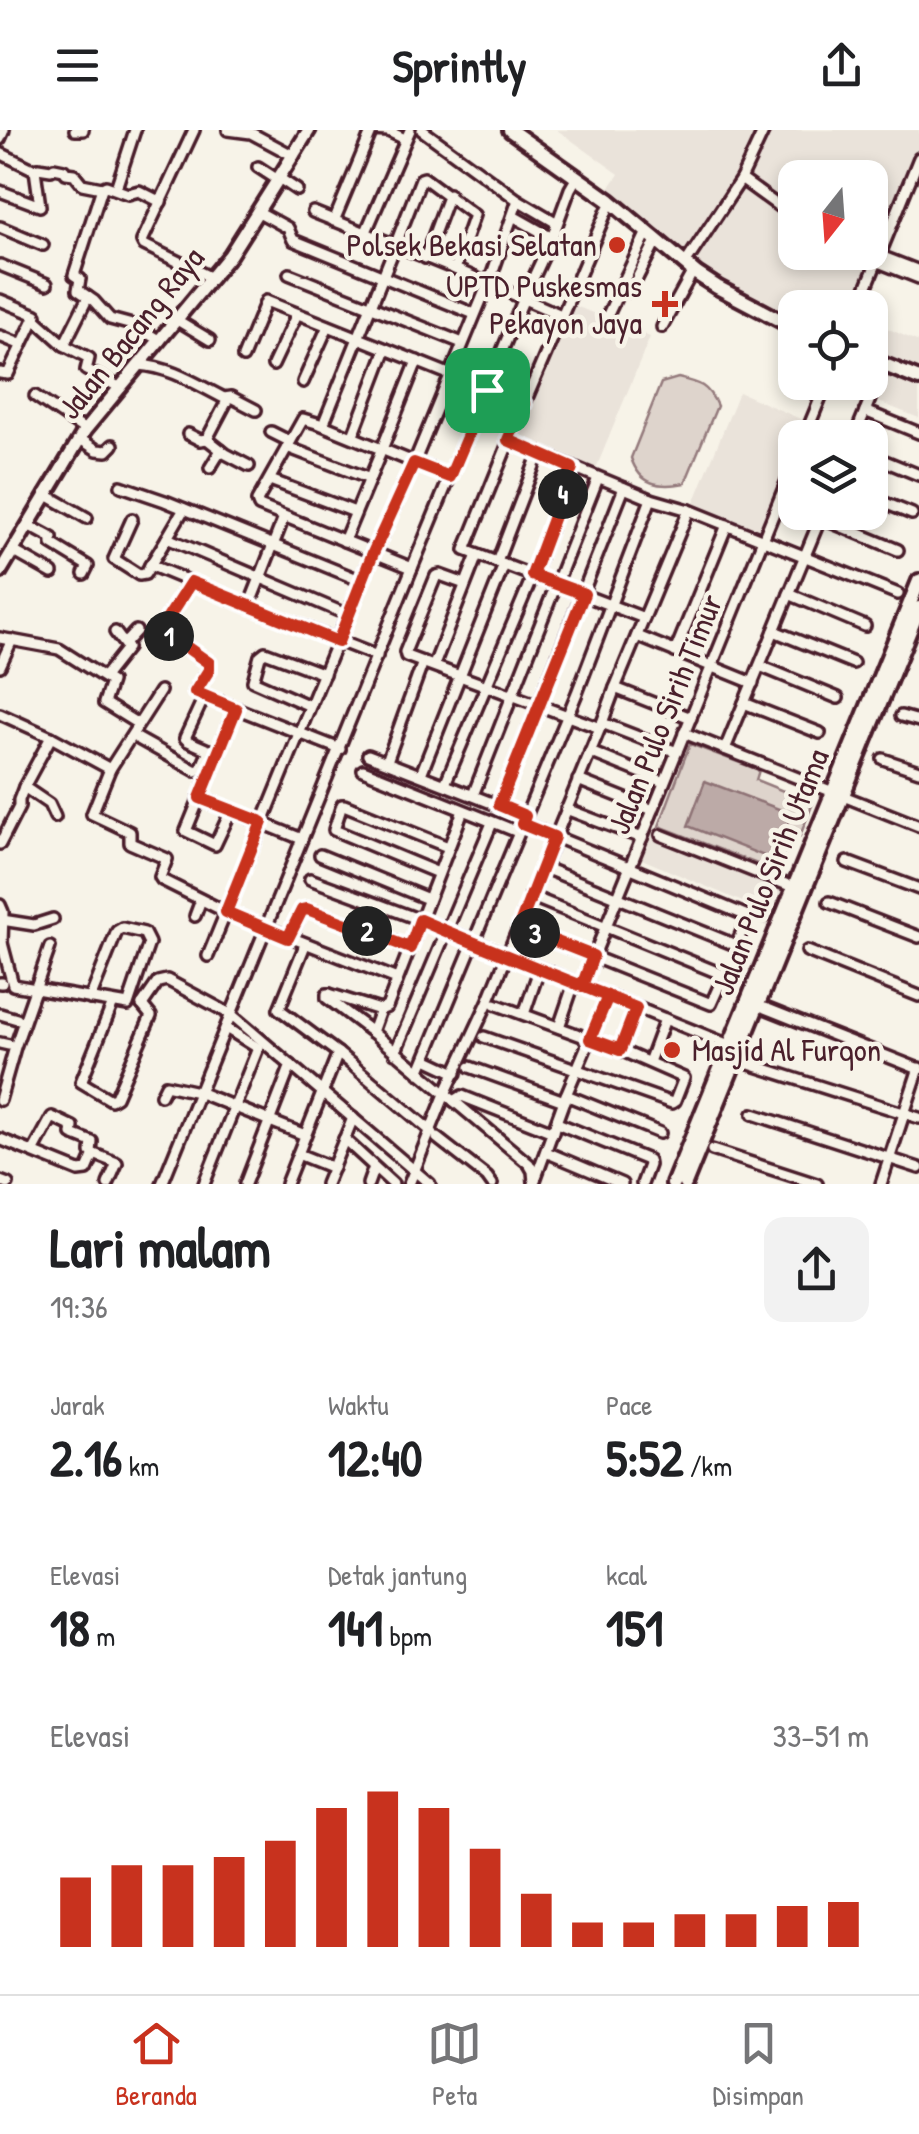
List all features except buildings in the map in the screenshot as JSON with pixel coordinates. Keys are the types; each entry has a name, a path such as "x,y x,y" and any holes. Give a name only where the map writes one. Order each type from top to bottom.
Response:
{"main road":[{"path":"510,130 577,177 717,287 778,319"},
{"path":"888,366 919,378"},
{"name":"Jalan Pulo Sirih Utama","path":"684,1184 919,581"},
{"name":"Jalan Pulo Sirih Utama","path":"673,1184 792,887 837,794"}],"street":[{"path":"0,139 4,130"},
{"path":"75,130 83,130"},
{"path":"116,188 134,130"},
{"path":"194,130 142,240 143,244 212,278"},
{"path":"228,130 251,134 294,156"},
{"name":"Jalan Bacang Raya","path":"0,571 82,435 230,255 308,130"},
{"path":"334,221 372,130 408,134 364,234"},
{"path":"422,130 518,200 558,223"},
{"path":"662,326 689,267 741,179 764,130"},
{"path":"0,153 34,170 64,170 82,184 116,188 128,194 142,192 161,202"},
{"path":"888,231 916,176 919,158"},
{"path":"258,166 297,190"},
{"path":"0,191 41,206 34,170"},
{"path":"162,1184 412,568 577,177"},
{"path":"324,420 421,179 472,211 474,217 455,269"},
{"path":"741,179 778,206"},
{"path":"102,188 78,256 74,275 80,279 78,290 110,319 136,326 160,341"},
{"path":"424,258 449,194"},
{"path":"208,956 488,285 518,200"},
{"path":"526,400 608,208"},
{"path":"257,211 288,228 294,240 472,313"},
{"path":"313,212 560,316"},
{"path":"513,216 552,238"},
{"path":"0,227 43,245"},
{"path":"630,292 652,236"},
{"path":"604,323 652,236"},
{"path":"888,262 919,275"},
{"path":"0,266 47,284"},
{"path":"289,274 460,342"},
{"path":"64,345 88,297"},
{"path":"0,300 36,314 8,374 3,375"},
{"path":"243,357 266,301 524,404 465,550 644,618"},
{"path":"273,365 297,314"},
{"path":"35,318 64,345 89,358 86,370 122,388"},
{"path":"177,320 210,340"},
{"path":"303,382 328,326"},
{"path":"0,336 22,345"},
{"path":"354,433 386,350"},
{"path":"344,541 417,362"},
{"path":"139,365 170,371 256,410"},
{"path":"35,396 102,452 113,445"},
{"path":"208,439 228,399"},
{"path":"862,420 870,400"},
{"path":"866,410 919,433"},
{"path":"412,568 257,504 299,423 306,419 450,477"},
{"path":"271,432 288,444 370,479"},
{"path":"188,434 208,439 249,466"},
{"path":"508,440 912,602"},
{"path":"210,468 221,450"},
{"path":"420,774 540,453"},
{"path":"888,462 919,475"},
{"path":"446,784 572,468"},
{"path":"473,795 598,478"},
{"path":"270,480 355,512"},
{"path":"121,486 362,581"},
{"path":"499,805 624,488"},
{"path":"45,494 88,518"},
{"path":"420,1073 651,499"},
{"name":"Jalan Pulo Sirih Timur","path":"558,1027 606,926 778,503"},
{"path":"888,504 912,514"},
{"path":"132,519 114,558 142,576 184,509"},
{"path":"409,1184 434,1135 445,1094 507,956 689,510"},
{"path":"249,606 284,517"},
{"path":"28,525 52,539 56,549 88,566 84,574"},
{"path":"676,652 727,525"},
{"path":"725,750 816,530"},
{"path":"855,530 898,550"},
{"path":"167,538 348,614"},
{"path":"13,550 52,573"},
{"path":"387,761 477,555"},
{"path":"150,565 377,656"},
{"path":"466,584 436,576 406,656 676,752"},
{"path":"191,582 161,629 209,663 209,670 195,691 340,749"},
{"path":"789,594 866,626"},
{"path":"125,643 136,631"},
{"path":"774,631 853,663"},
{"path":"104,677 126,649 114,632"},
{"path":"637,636 753,682"},
{"path":"0,638 59,649 104,677 112,684 104,703 138,724"},
{"path":"0,666 12,640"},
{"path":"310,706 253,681 260,656 266,652 324,674"},
{"path":"760,666 838,698"},
{"path":"615,688 690,718"},
{"path":"160,691 110,769 92,814 130,832 130,843 166,858 161,879 226,912 397,980"},
{"path":"204,697 186,738 214,752"},
{"path":"744,704 820,732"},
{"path":"232,811 212,846 186,830 214,752 236,709"},
{"path":"0,714 110,769"},
{"path":"901,716 919,721"},
{"path":"684,733 919,826"},
{"path":"132,736 196,771 214,752"},
{"path":"0,844 51,737"},
{"path":"590,752 664,782"},
{"path":"368,755 499,805 522,824 747,919 737,943 733,944 542,867"},
{"path":"883,759 919,771"},
{"path":"363,770 492,823 522,824"},
{"path":"578,780 653,810"},
{"path":"24,788 49,804 56,817"},
{"path":"200,798 302,839"},
{"path":"438,873 334,830 339,812 344,804 448,847"},
{"path":"566,810 642,838"},
{"path":"372,1032 397,980 463,811"},
{"path":"395,1053 492,823"},
{"path":"661,835 792,887"},
{"path":"320,855 428,899"},
{"path":"847,862 919,888"},
{"path":"310,878 474,942 576,988 608,996 729,1046"},
{"path":"519,927 711,1004 724,976 530,896"},
{"path":"195,916 201,900"},
{"path":"830,902 919,937"},
{"path":"0,905 4,983 142,1005 152,1016 116,1097 108,1099 80,1082 113,1003"},
{"path":"288,938 302,910 307,909 410,948"},
{"path":"2,920 34,925 53,918"},
{"path":"90,999 120,928 148,938 128,1005"},
{"path":"305,945 279,1007 492,1184"},
{"path":"0,1100 4,1073 50,948"},
{"path":"807,950 919,996"},
{"path":"524,1014 538,976"},
{"path":"142,1005 158,982 167,980 232,1015 430,1184"},
{"path":"380,1010 326,994 529,1164 536,1183"},
{"path":"536,1183 565,1098 608,996"},
{"path":"484,1037 672,1103 684,1078 495,1004"},
{"path":"620,1050 636,1008"},
{"path":"765,1008 919,1068 881,1184"},
{"path":"0,1014 18,1019"},
{"path":"649,1062 665,1019"},
{"path":"204,1184 258,1048 226,1028"},
{"path":"286,1184 338,1053"},
{"path":"426,1059 456,1073"},
{"path":"746,1063 919,1118"},
{"path":"245,1184 291,1065"},
{"path":"470,1067 660,1133"},
{"path":"161,1095 167,1084 198,1092 305,1135"},
{"path":"454,1102 462,1096 648,1160 642,1184"},
{"path":"753,1114 919,1168"},
{"path":"34,1152 52,1117 73,1127 72,1134 92,1142 91,1152 117,1163 108,1184"},
{"path":"326,1184 352,1118"},
{"path":"344,1139 393,1184"},
{"path":"0,1140 82,1172 87,1170 94,1154"},
{"path":"712,1150 818,1184"},
{"path":"546,1152 622,1184"},
{"path":"298,1154 332,1168"},
{"path":"368,1184 374,1168"},
{"path":"0,1181 8,1184"}],"shaded area":[{"path":"557,130 919,130 919,175 913,173 888,227 888,160 778,160 778,270 868,270 859,290 778,290 778,320 721,291 603,197 619,174"},
{"path":"571,304 650,337 595,471 514,436"},
{"path":"888,329 919,342 919,418 874,400 888,400"},
{"path":"678,378 702,386 717,406 685,483 659,484 645,479 631,458 661,383"},
{"path":"739,392 803,420 778,420 778,487 758,536 692,508"},
{"path":"690,744 759,770 756,780 813,803 800,836 793,834 778,872 659,826"},
{"path":"705,781 792,814 774,860 688,826"},
{"path":"650,826 787,882 768,927 748,918 752,906 637,857"}],"place":[{"name":"Polsek Bekasi Selatan","path":"617,245"},
{"name":"UPTD Puskesmas Pekayon Jaya","path":"665,304"},
{"name":"Masjid Al Furqon","path":"672,1050"}],"route":[{"path":"487,390 450,477 414,463 338,642 191,582 161,629 209,663 209,670 195,692 236,709 200,798 262,822 226,912 288,938 302,910 307,909 410,948 420,920 542,969 582,986 608,996 636,1008 620,1050 590,1039 608,996 582,986 593,956 519,927 554,837 522,824 525,816 499,805 584,594 532,575 572,468 508,440 524,404 487,390"}]}
